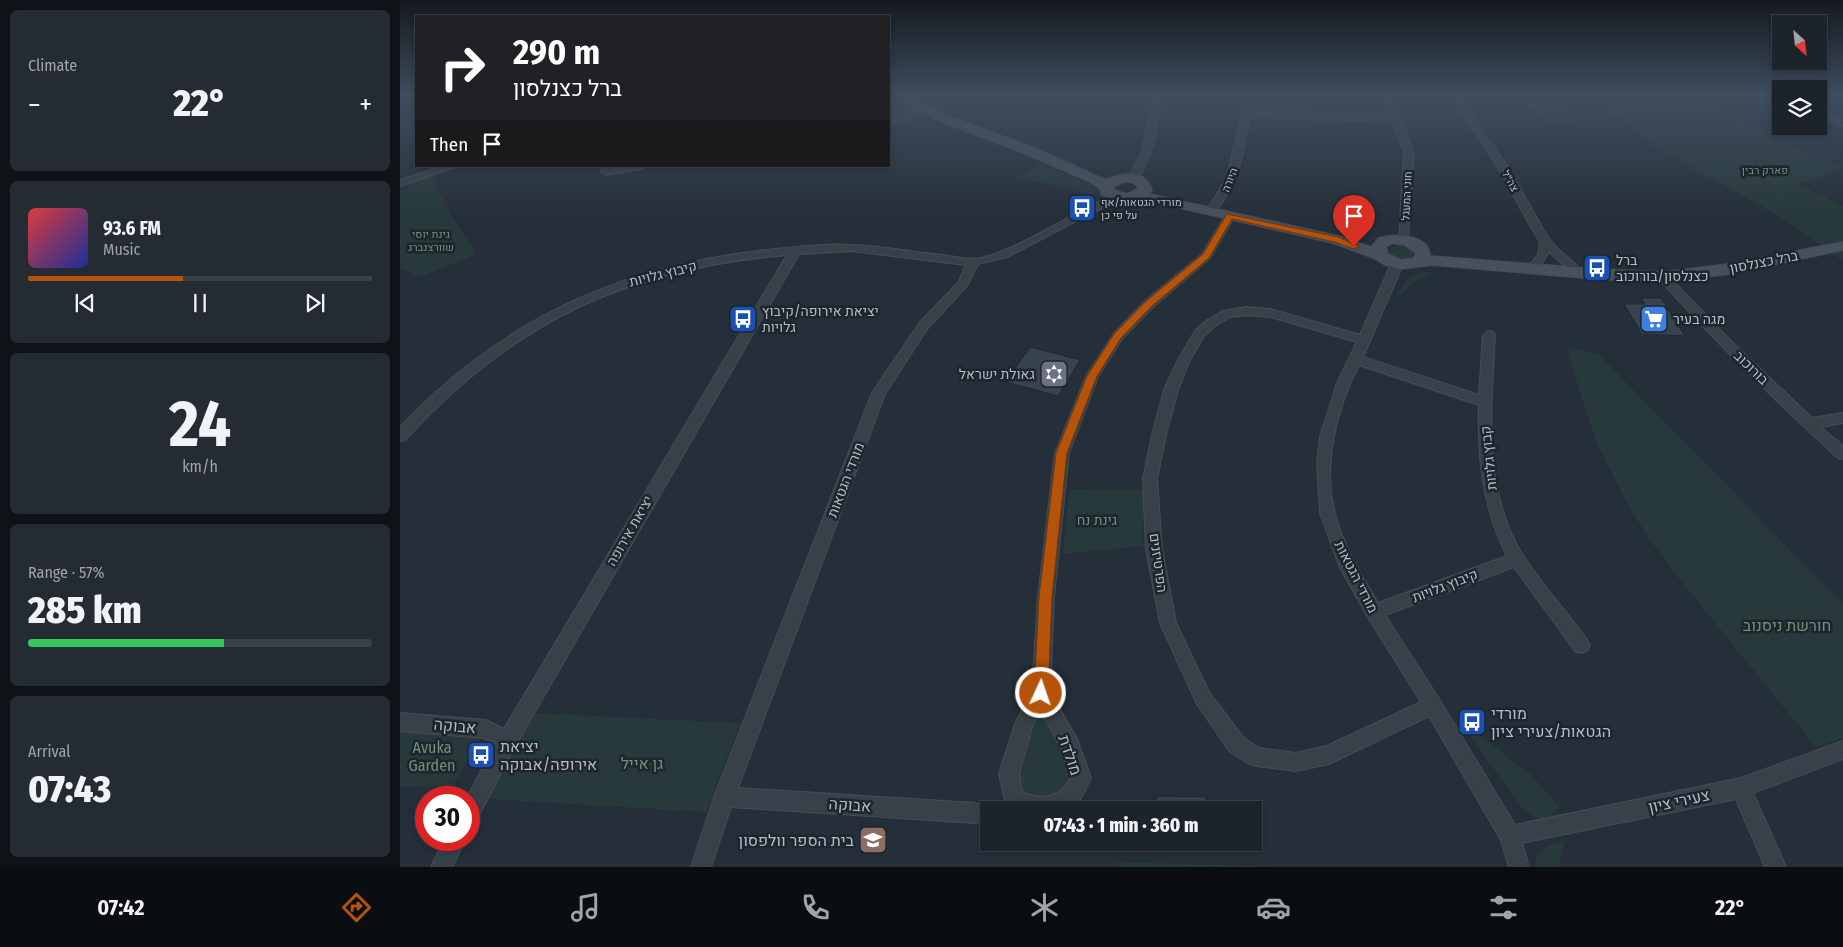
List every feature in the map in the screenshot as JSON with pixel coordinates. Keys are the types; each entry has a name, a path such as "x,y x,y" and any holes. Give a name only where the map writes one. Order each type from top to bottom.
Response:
{"street":[{"path":"996,137 1100,181 1111,192 1133,198 1147,198 1180,204 1338,240 1397,264"},
{"path":"1133,198 1143,193 1139,182 1150,137"},
{"name":"היורה","path":"1210,211 1226,192 1238,156 1242,137"},
{"name":"חוני המעגל","path":"1403,137 1409,153 1404,240"},
{"name":"צה\"ל","path":"1483,137 1502,166 1545,243 1566,264 1578,272"},
{"path":"1068,166 1075,166 1106,177 1139,182 1153,193 1180,204"},
{"path":"400,183 451,167"},
{"path":"606,167 606,172 635,167"},
{"path":"1111,192 1110,182 1118,178"},
{"path":"974,262 1003,255 1111,192"},
{"name":"מולדת","path":"1041,693 1070,746 1081,778 1074,794 1058,804 1039,808 1024,804 1013,798 1009,774 1024,724 1041,693 1046,597 1062,453 1092,376 1118,336 1149,304 1206,256 1230,216"},
{"path":"1338,240 1404,240"},
{"name":"ברל כצנלסון","path":"1404,240 1414,244 1421,255 1474,263 1663,277 1729,269 1843,246"},
{"path":"1381,256 1378,250 1384,241"},
{"path":"1534,267 1543,256 1545,243"},
{"name":"קיבוץ גלויות","path":"400,436 467,371 510,342 584,300 634,280 658,273 733,259 795,251 851,248 974,262"},
{"name":"יציאת אירופה","path":"480,793 507,741 795,251"},
{"name":"ברל כצנלסון","path":"1397,264 1410,265 1421,255"},
{"name":"מורדי הגטאות","path":"701,867 724,797 879,393 923,326 963,284 974,262"},
{"name":"מורדי הגטאות","path":"1397,264 1356,359 1343,383 1327,437 1324,485 1327,512 1346,563 1510,836 1518,867"},
{"name":"בורוכוב","path":"1663,277 1716,334 1809,424 1843,454"},
{"name":"הפרטיזנים","path":"1364,340 1270,313 1246,311 1227,314 1211,323 1199,334 1172,390 1158,435 1150,480 1156,559 1168,623 1203,698 1237,745 1256,757 1296,762 1329,755 1433,705"},
{"name":"קבוץ גלויות","path":"1489,335 1485,402 1489,480 1500,523 1517,558 1581,645"},
{"path":"1356,359 1485,402"},
{"path":"1809,424 1843,418"},
{"name":"קיבוץ גלויות","path":"1374,612 1517,558"},
{"name":"אבוקה","path":"400,722 486,729 507,741"},
{"name":"צעירי ציון","path":"1510,836 1741,788 1843,750"},
{"path":"1741,788 1756,826 1776,867"},
{"name":"אבוקה","path":"724,797 975,813"},
{"path":"441,867 449,851"}],"green space":[{"name":"פארק רבין","path":"1644,137 1775,137 1843,168 1799,184 1843,206 1843,261 1777,215 1660,149"},
{"path":"1039,163 1092,185 1097,191 1093,194 1016,178"},
{"name":"גינת יוסי שוורצנברג","path":"431,176 452,216 476,254 421,277 400,268 400,191 408,188 406,183"},
{"path":"1398,245 1407,246 1413,250 1413,257 1403,260 1391,256 1389,248"},
{"path":"1424,272 1434,272 1409,285 1403,294 1396,295 1410,276"},
{"name":"חורשת ניסנוב","path":"1573,348 1598,354 1843,604 1843,738 1816,747 1681,581 1651,541 1630,509 1597,444 1568,354 1569,349"},
{"name":"גינת נח","path":"1069,489 1143,490 1143,546 1063,554"},
{"path":"1041,693 1081,778 1061,801 1036,801 1013,798 1024,724"},
{"name":"גן אייל","path":"535,713 740,723 706,812 486,799"},
{"name":"Avuka Garden","path":"400,724 486,729 453,786 400,786"},
{"path":"1475,732 1530,774 1558,805 1559,809 1546,818 1534,818 1523,809 1471,738"},
{"path":"1564,841 1559,867 1535,867 1537,856 1540,852 1548,846"},
{"path":"1119,862 1282,867 1119,867"}],"building":[{"name":"מגה בעיר","path":"1641,298 1661,298 1685,336 1642,334 1624,304 1645,304"},
{"path":"1030,347 1080,360 1058,396 1006,382"},
{"path":"1157,796 1206,797 1206,801 1157,801"}],"place":[{"name":"מורדי הגטאות/אף על פי כן","path":"1082,208"},
{"name":"ברל כצנלסון/בורוכוב","path":"1597,268"},
{"name":"יציאת אירופה/קיבוץ גלויות","path":"743,319"},
{"name":"מגה בעיר","path":"1654,319"},
{"name":"גאולת ישראל","path":"1054,374"},
{"name":"מורדי הגטאות/צעירי ציון","path":"1472,722"},
{"name":"יציאת אירופה/אבוקה","path":"481,755"},
{"name":"בית הספר וולפסון","path":"873,840"}],"route":[{"path":"1041,693 1046,597 1062,453 1092,376 1118,336 1149,304 1206,256 1230,216 1338,240 1354,246"}]}
